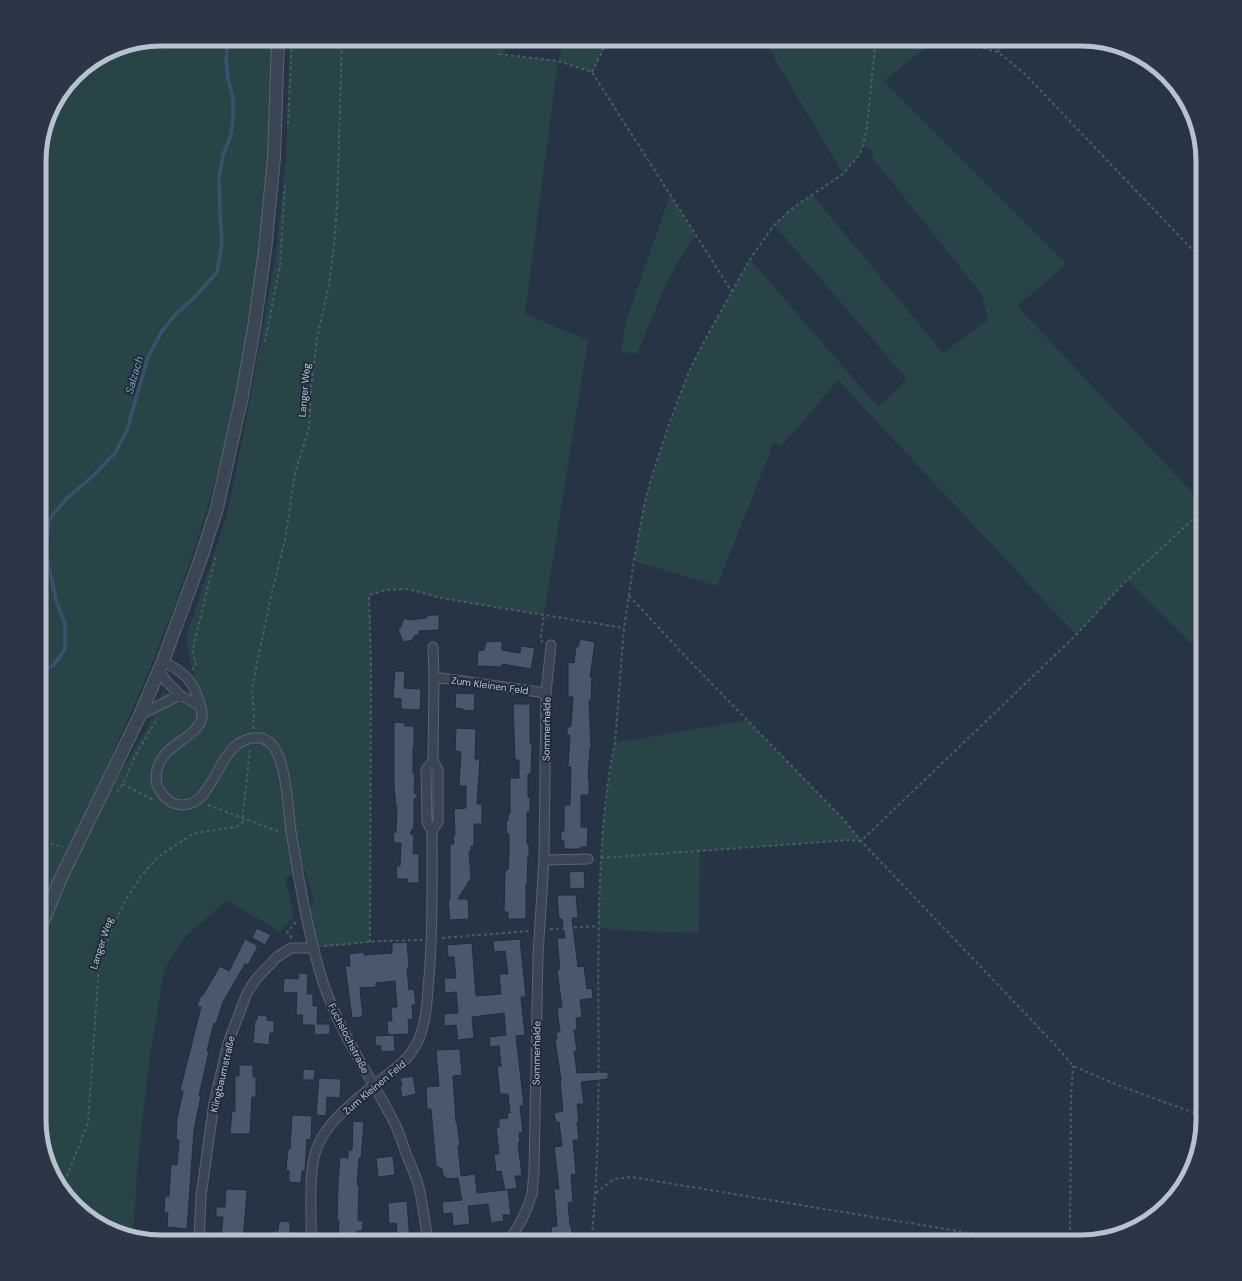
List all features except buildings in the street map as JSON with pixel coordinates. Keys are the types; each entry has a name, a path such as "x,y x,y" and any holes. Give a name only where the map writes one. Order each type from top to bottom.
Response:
{"street":[{"path":"46,914 59,882 140,715 161,666 201,558 217,508 242,396 255,321 270,208 274,158 278,46"},
{"name":"Sommerhalde","path":"512,1235 528,1207 532,1192 535,1140 535,1064 539,930 544,860 546,693 551,645"},
{"name":"Zum Kleinen Feld","path":"311,1235 312,1165 318,1144 328,1129 348,1107 373,1085 406,1060 417,1044 422,1031 427,1008 432,938 432,831 427,822 426,770 433,761 433,647"},
{"path":"161,666 166,681 180,695 200,706"},
{"path":"161,666 178,669 188,676 196,691 202,714 200,723 194,731 164,755 159,763 156,774 156,785 162,794 169,800 176,804 195,802 203,795 224,758 233,747 240,742 252,738"},
{"name":"Zum Kleinen Feld","path":"434,677 546,693"},
{"path":"140,715 180,695"},
{"name":"Fuchslochstraße","path":"252,738 262,738 269,742 274,747 280,761 298,874 319,970 332,1011 396,1126 418,1184 427,1235"},
{"path":"544,860 588,859"},
{"name":"Klingbaumstraße","path":"199,1235 201,1196 214,1103 228,1043 247,993 256,979 277,957 291,948 314,948"}],"path":[{"name":"Langer Weg","path":"64,1182 88,1123 99,966 113,925 138,881 158,857 194,833 236,827 242,823 254,714 252,688 269,603 285,540 295,473 309,428 311,389 317,338 329,285 338,207 342,46"},
{"path":"592,72 605,46"},
{"path":"592,1235 596,1193 598,1138 598,926 602,836 611,759 615,743 628,596 644,506 660,450 691,368 750,259 774,225 794,207 843,174 860,154 867,127 875,46"},
{"path":"979,46 998,52 1022,72 1196,254"},
{"path":"998,52 1000,46"},
{"path":"499,54 558,61 592,72 732,292"},
{"path":"601,858 850,840 861,841 1076,635 1127,580 1196,516"},
{"path":"370,942 370,595 386,590 408,589 440,598 624,628"},
{"path":"628,596 839,815 861,841 1058,1048 1073,1066 1120,1086 1196,1113"},
{"path":"544,615 540,640 551,645"},
{"path":"123,784 147,796"},
{"path":"206,804 279,831 282,835"},
{"path":"46,843 74,851"},
{"path":"295,948 292,939 287,932 299,919"},
{"path":"440,938 598,926"},
{"path":"314,948 370,942 425,940"},
{"path":"1070,1235 1071,1098 1073,1066"},
{"path":"596,1193 614,1179 631,1177 982,1235"}],"green space":[{"path":"153,46 273,46 266,190 256,278 242,365 225,443 198,538 182,586 126,725 105,770 111,775 77,846 149,725 163,691 184,705 199,688 190,661 187,634 227,515 250,400 276,254 286,157 290,46 506,46 504,55 558,61 525,314 588,340 544,615 440,598 408,589 386,590 370,595 370,942 314,948 306,916 314,899 305,870 285,878 294,916 280,932 227,900 184,938 164,970 149,1063 138,1159 133,1231 117,1226 97,1216 75,1196 61,1178 52,1157 46,1128 46,153 50,131 55,117 65,97 85,75 103,61 131,50"},
{"path":"563,46 605,46 592,72 558,61"},
{"path":"767,46 928,46 884,81 1067,264 1017,306 1196,497 1196,516 1193,518 1196,521 1196,648 1127,580 1076,635 838,380 780,447 774,442 717,586 634,561 644,506 651,479 691,367 750,259 878,407 907,379 774,225 794,207 812,194 943,353 988,320 982,295 873,158 872,151 863,145 860,154 843,174"},
{"path":"670,195 695,235 678,262 663,291 637,354 621,352 626,321"},
{"path":"747,720 844,820 861,841 850,840 700,851 699,933 608,930 598,926 601,857 607,788 615,743"}],"waterway":[{"name":"Salzach","path":"46,552 49,520 66,499 94,475 115,453 127,430 148,357 162,331 176,314 194,298 217,272 222,243 219,178 223,155 231,135 233,118 233,98 228,79 226,60 227,46"},
{"name":"Salzach","path":"46,552 56,600 65,624 65,649 54,665 46,669"}]}
